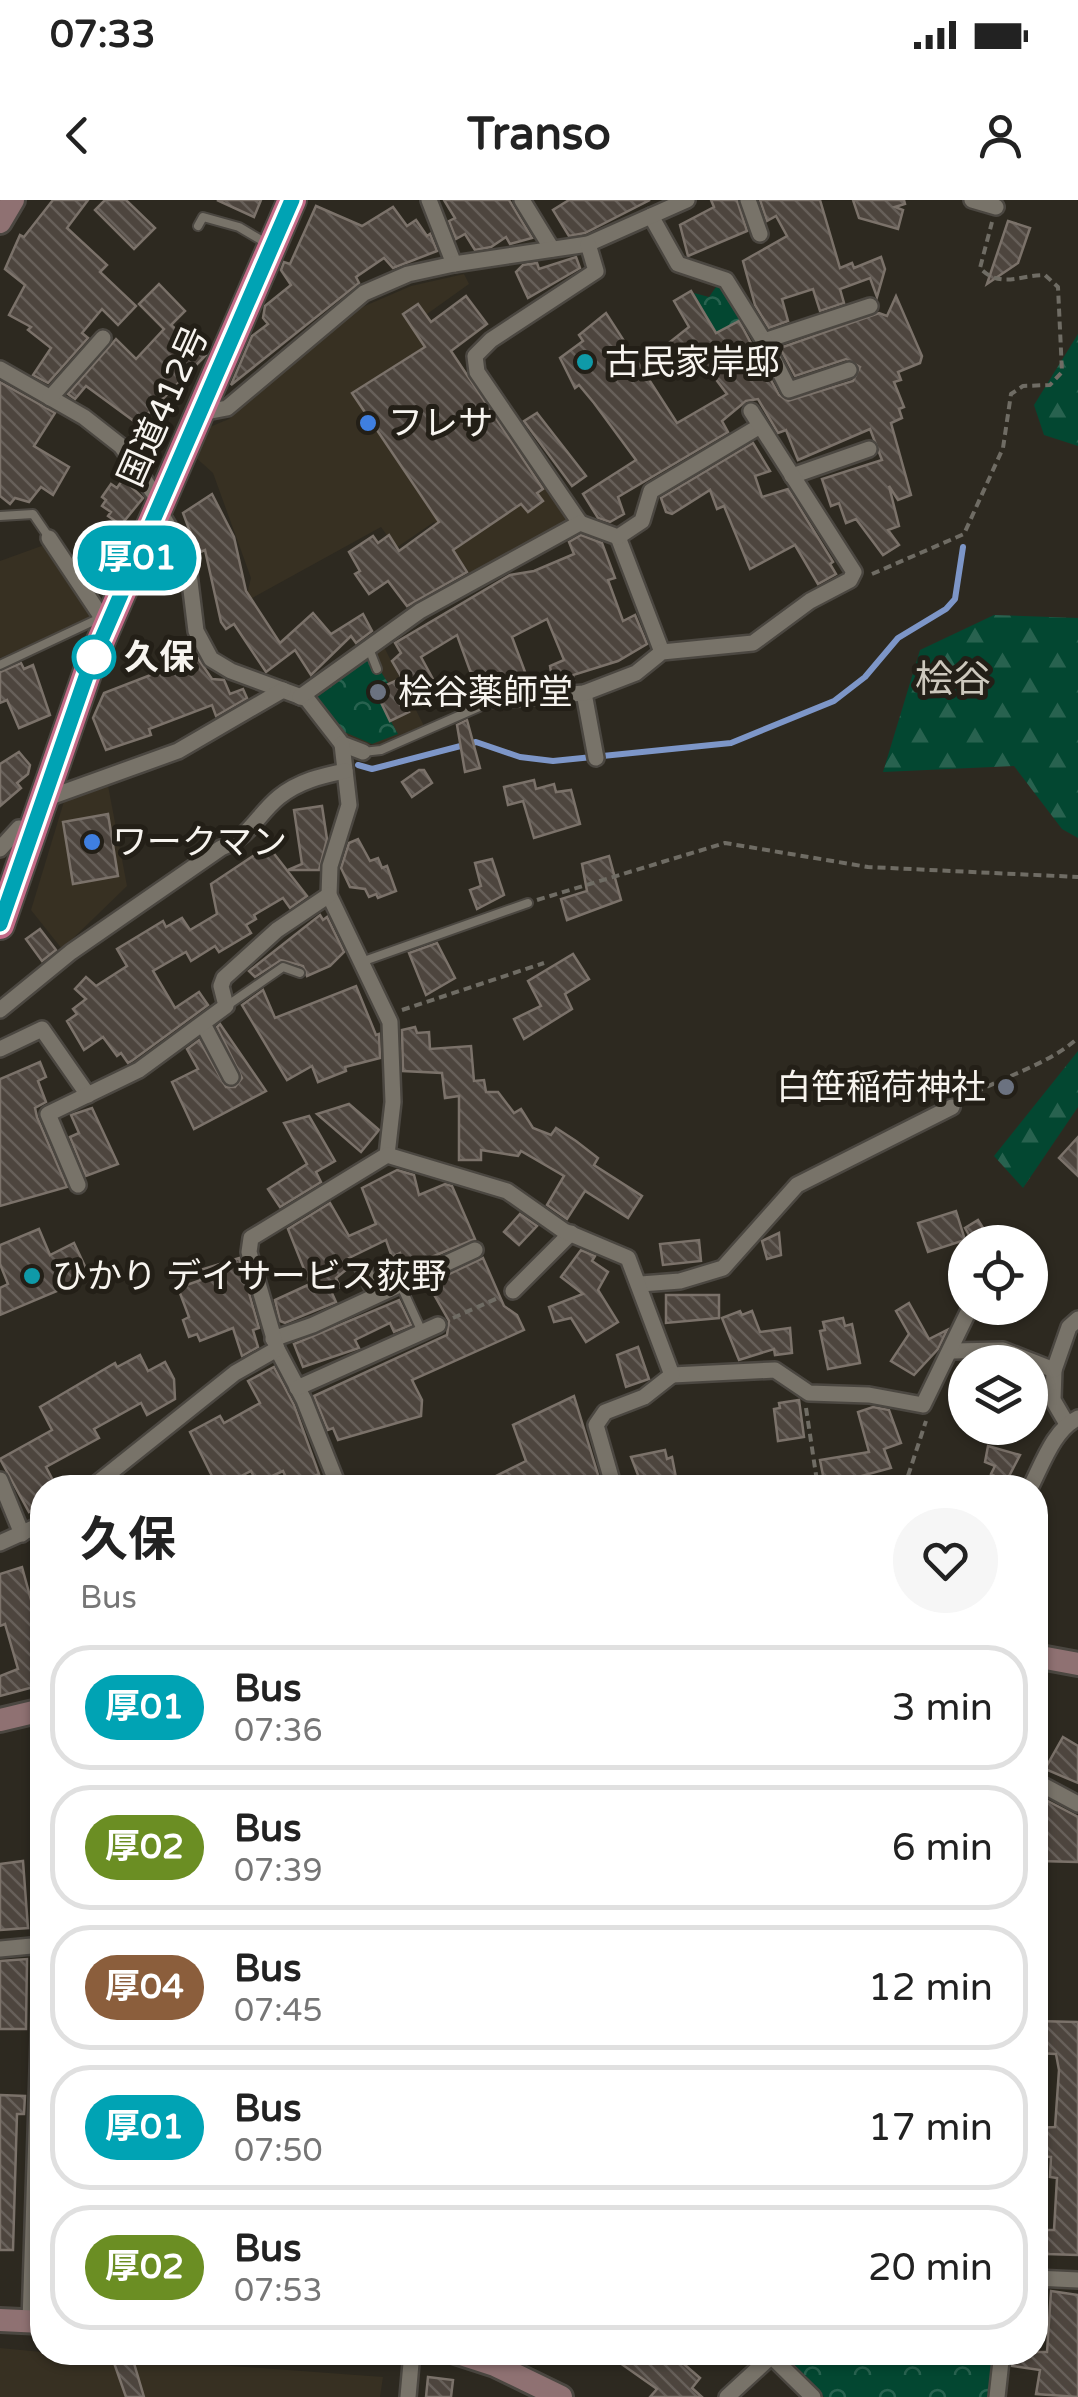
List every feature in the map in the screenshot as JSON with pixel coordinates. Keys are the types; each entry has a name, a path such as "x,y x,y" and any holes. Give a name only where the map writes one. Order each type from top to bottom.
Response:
{"highway":[{"name":"国道412号","path":"0,924 105,621 161,504 292,200"}],"street":[{"path":"0,222 13,200"},
{"path":"429,200 454,264"},
{"path":"522,200 552,249"},
{"path":"201,413 227,408 364,293 408,274 588,244 687,200"},
{"path":"748,200 760,234"},
{"path":"972,200 996,207"},
{"path":"651,216 678,264 703,280 726,280 764,340 789,390 840,378"},
{"path":"588,244 596,271 491,340 476,356 477,372 580,523 618,536"},
{"path":"764,340 860,304"},
{"path":"50,398 103,338"},
{"path":"0,370 122,446 161,504 160,512 187,557 196,631 204,650 231,671 306,699 342,744 363,752"},
{"path":"496,700 584,693 636,673 662,652 753,643 852,576 755,418 671,471 651,490 642,521 618,536"},
{"path":"792,476 849,449 869,449"},
{"path":"300,696 420,610 580,523"},
{"path":"618,536 662,652"},
{"path":"50,538 105,621"},
{"path":"42,800 178,751 283,690"},
{"path":"584,693 596,758"},
{"path":"342,744 348,813 330,866 329,895 388,1014 393,1102 386,1155"},
{"path":"0,1010 86,941 221,848 238,842 278,798 315,777 345,771"},
{"path":"0,849 18,828 32,829"},
{"path":"78,1185 43,1116 138,1070 226,1006 224,978 278,930 329,895"},
{"path":"202,1024 231,1077"},
{"path":"0,1049 42,1029 88,1095"},
{"path":"641,1284 680,1281 724,1268 797,1185 952,1107"},
{"path":"333,1475 275,1344 249,1252 251,1238 386,1155 507,1192 571,1234 628,1258 641,1284 672,1375"},
{"path":"513,1291 571,1234"},
{"path":"107,1475 275,1344 475,1250"},
{"path":"364,1268 376,1295"},
{"path":"1038,1475 1073,1421 1053,1400 1054,1370 1069,1327 1078,1319"},
{"path":"297,1388 438,1325"},
{"path":"610,1475 596,1425 604,1412 644,1397 672,1375 775,1370 809,1393 869,1396 923,1405 948,1358"},
{"path":"1048,1368 1054,1370"},
{"path":"0,1480 22,1534"},
{"path":"0,1543 30,1530"},
{"path":"1048,1658 1078,1662"},
{"path":"0,1720 30,1713"},
{"path":"1048,1788 1078,1804"},
{"path":"0,1949 30,1947"},
{"path":"1048,2279 1078,2280"},
{"path":"0,2320 30,2322"},
{"path":"408,2397 411,2365"},
{"path":"495,2365 561,2397"},
{"path":"727,2397 760,2365"},
{"path":"781,2365 812,2397"},
{"path":"997,2397 1001,2365"}],"lane":[{"path":"198,226 204,216 216,218 272,247"},
{"path":"0,516 33,514 50,538"},
{"path":"0,665 105,621"},
{"path":"368,646 377,669"},
{"path":"363,752 381,750 496,700"},
{"path":"364,960 528,903"},
{"path":"226,1006 283,967 300,973"},
{"path":"400,1284 422,1332"}],"path":[{"path":"852,576 864,577 964,534 1003,448 1011,394 1023,386 1050,385 1062,372 1058,287 1045,275 1004,281 980,268 996,207"},
{"path":"528,903 725,843 868,866 1078,877"},
{"path":"388,1014 544,963"},
{"path":"952,1107 997,1079 1065,1050 1078,1038"},
{"path":"438,1325 513,1291"},
{"path":"802,1388 816,1475"},
{"path":"908,1475 928,1414 923,1405"}],"shaded area":[{"path":"464,274 469,284 427,314 569,523 471,575 434,522 396,548 381,527 245,602 251,578 213,473 193,455 205,429 229,419 360,308 411,286"},
{"path":"47,544 96,615 0,658 0,561"},
{"path":"381,641 424,726 386,744 354,745 338,735 313,694"},
{"path":"107,780 127,886 62,949 31,910 65,798"},
{"path":"0,2348 30,2351 30,2365 219,2365 383,2377 380,2397 0,2397"}],"green space":[{"path":"718,284 742,319 717,334 694,293 709,297"},
{"path":"1078,334 1078,446 1044,435 1034,405"},
{"path":"994,615 1078,618 1078,838 1062,829 1014,766 883,772 920,650"},
{"path":"369,653 388,683 374,691 398,734 372,744 342,731 317,697 331,687 327,682"},
{"path":"1078,1051 1078,1107 1023,1188 994,1156"},
{"path":"791,2365 995,2365 991,2397 824,2397"}],"building":[{"path":"53,200 88,200 67,228 107,265 100,272 136,306 118,325 102,309 82,333 88,338 48,383 33,375 51,348 28,330 31,327 9,315 25,285 5,269 20,235 24,237"},
{"path":"105,200 126,200 155,228 134,249 95,210"},
{"path":"217,200 261,200 254,217"},
{"path":"444,200 509,200 532,238 510,244 506,237 491,247 475,250 465,234 456,239 449,221 455,218"},
{"path":"569,200 650,200 585,233 569,236 553,210"},
{"path":"711,200 737,200 747,231 688,256 680,225 714,207"},
{"path":"760,200 820,200 840,268 852,263 854,268 881,257 885,269 877,297 870,278 840,289 844,303 820,311 813,289 782,299 788,321 769,328 755,305 743,261 787,236 776,216 767,221"},
{"path":"853,200 904,200 905,204 895,207 903,210 898,229 859,218"},
{"path":"316,206 362,226 393,207 407,226 416,220 427,236 430,234 437,251 393,268 384,258 356,277 359,283 231,385 252,336 268,324 263,318 265,306 291,285 281,270 284,262 290,264"},
{"path":"1008,221 1030,228 1018,263 987,284"},
{"path":"576,257 580,268 528,298 516,272 523,265 537,263 539,269"},
{"path":"159,284 185,311 171,325 206,355 138,424 86,386 75,399 68,394 116,339 136,359 164,329 139,304"},
{"path":"691,291 716,333 739,321 779,395 788,401 853,381 860,367 846,359 795,376 780,348 879,313 887,316 896,296 922,356 920,363 898,372 901,380 894,382 904,407 899,409 902,418 891,423 911,495 898,500 889,486 899,526 888,530 899,545 883,555 856,519 846,523 839,503 831,506 822,479 882,460 870,429 798,460 786,430 778,433 758,399 746,401 722,421 728,432 618,497 624,514 610,522 598,518 583,494 636,460 579,385 575,388 560,358 583,341 579,335 606,313 677,423 727,394 705,365 690,369 670,342 689,327 674,301"},
{"path":"466,296 487,324 451,351 543,489 537,493 543,501 528,512 521,504 453,550 467,572 407,606 388,581 369,594 355,574 360,571 349,552 373,536 378,543 389,535 399,551 439,522 352,393 425,347 403,314 418,304 431,322"},
{"path":"0,382 55,413 34,446 69,467 53,495 41,487 29,502 15,498 10,504 0,496"},
{"path":"537,413 586,476 572,486 524,421"},
{"path":"753,443 770,471 755,476 762,497 788,489 833,562 830,564 836,574 818,584 795,545 750,569 724,506 717,509 710,490 672,514 666,512 661,498"},
{"path":"123,479 143,498 121,525 108,516 111,512 102,506 106,500 102,497 111,484 117,488"},
{"path":"212,494 234,537 246,591 280,643 313,613 331,634 363,614 372,631 356,643 351,636 311,675 295,650 266,672 234,624 226,629 221,622 205,550 198,553 183,513"},
{"path":"581,535 602,543 615,578 608,580 623,621 635,615 647,644 618,661 573,675 574,680 553,684 550,666 564,660 547,619 512,637 528,680 458,702 453,682 472,676 457,635 421,657 434,681 401,697 409,712 390,721 375,690 402,678 392,661 401,653 395,643 510,575 534,571 574,554 569,542"},
{"path":"197,657 212,679 224,680 230,694 243,689 247,698 216,716 212,705 149,729 151,735 106,750 93,718 104,693"},
{"path":"21,663 24,669 33,665 50,715 19,728 7,700 0,703 0,672"},
{"path":"467,720 480,768 465,772 457,725"},
{"path":"19,752 30,765 28,774 17,783 21,788 0,806 0,764"},
{"path":"424,770 432,783 412,797 402,782"},
{"path":"534,780 536,789 554,784 556,792 571,790 580,824 534,838 523,801 508,805 504,787"},
{"path":"322,806 327,839 319,870 288,870 302,864 294,810"},
{"path":"108,814 118,876 73,884 63,822"},
{"path":"358,839 370,861 378,858 382,868 387,866 396,891 378,898 376,894 369,897 365,889 350,887 341,868 349,843"},
{"path":"268,846 307,896 290,908 283,898 254,915 256,919 246,925 251,933 219,952 215,946 191,961 186,952 153,971 175,1008 199,992 208,1005 133,1060 128,1063 121,1053 117,1056 103,1037 84,1050 67,1021 77,1014 73,1009 86,999 75,989 86,977 96,986 127,966 117,949 163,921 166,927 182,918 190,930 217,914 211,884"},
{"path":"609,856 621,900 567,920 561,899 587,891 582,864"},
{"path":"492,859 504,895 477,909 470,890 481,886 475,863"},
{"path":"320,915 323,920 327,917 344,952 330,966 307,976 303,966 281,960 255,977 249,971"},
{"path":"40,929 56,950 42,961 26,939"},
{"path":"437,943 455,978 426,995 409,953"},
{"path":"573,954 589,979 565,994 572,1009 524,1039 514,1019 541,1006 528,981"},
{"path":"356,986 376,1035 379,1034 380,1058 345,1067 346,1071 318,1082 312,1066 287,1080 242,1005 263,990 275,1018"},
{"path":"220,1024 266,1091 194,1129 172,1082 198,1069 187,1049 199,1040 226,1087 235,1087 242,1078 217,1027"},
{"path":"415,1027 417,1033 429,1032 430,1049 471,1046 474,1081 484,1080 486,1092 498,1092 514,1113 521,1109 533,1128 551,1135 556,1128 576,1141 598,1158 594,1165 642,1196 628,1218 585,1191 567,1219 547,1205 564,1176 521,1151 518,1156 481,1150 481,1160 459,1160 459,1096 445,1098 442,1073 403,1071 402,1030"},
{"path":"40,1062 46,1077 38,1081 46,1102 35,1108 67,1187 0,1206 0,1079"},
{"path":"349,1104 379,1130 361,1152 317,1114"},
{"path":"92,1108 118,1164 86,1176 70,1137 79,1133 71,1115"},
{"path":"309,1116 335,1161 316,1172 321,1182 280,1207 268,1189 307,1164 284,1123"},
{"path":"1078,1137 1078,1176 1059,1158"},
{"path":"397,1170 414,1175 419,1195 445,1184 452,1186 475,1239 405,1268 400,1253 392,1257 386,1240 349,1258 352,1265 336,1278 340,1287 331,1291 336,1302 285,1323 280,1321 275,1300 310,1284 288,1229 330,1203 349,1236 376,1224 362,1188"},
{"path":"956,1211 960,1225 948,1225 948,1246 928,1252 918,1223"},
{"path":"520,1214 537,1226 519,1245 504,1232"},
{"name":"ひかり デイサービス荻野","path":"39,1229 50,1255 74,1243 90,1277 0,1315 0,1288 8,1284 0,1264 0,1245"},
{"path":"779,1233 781,1255 767,1259 762,1241"},
{"path":"699,1240 701,1261 663,1265 660,1244"},
{"path":"581,1250 595,1256 592,1261 608,1272 598,1290 618,1322 586,1342 571,1318 554,1322 549,1307 583,1294 561,1277"},
{"path":"239,1258 259,1328 253,1330 258,1347 242,1356 233,1328 200,1341 197,1334 189,1337 183,1320 189,1317 178,1288 201,1280 197,1271"},
{"path":"483,1258 504,1306 517,1315 524,1330 412,1380 422,1400 421,1416 338,1440 333,1428 328,1430 314,1396 447,1335 449,1321 428,1284"},
{"path":"666,1295 719,1295 719,1318 666,1323"},
{"path":"399,1300 411,1325 394,1332 390,1323 355,1340 359,1348 303,1367 294,1344"},
{"path":"909,1303 929,1339 947,1330 938,1349 914,1375 891,1361 909,1334 896,1311"},
{"path":"740,1311 742,1315 752,1311 760,1332 790,1328 792,1353 775,1355 774,1349 739,1360 722,1318"},
{"path":"843,1318 845,1326 852,1324 860,1363 828,1369 820,1331 825,1330 823,1322"},
{"path":"638,1347 649,1379 626,1387 617,1355"},
{"path":"140,1355 148,1371 165,1362 174,1379 175,1399 147,1415 141,1403 94,1429 99,1438 46,1467 50,1475 30,1475 29,1512 0,1459 52,1430 40,1407 115,1363 117,1367"},
{"path":"274,1367 294,1405 319,1474 285,1475 283,1471 253,1475 251,1471 243,1475 212,1475 190,1432 220,1416 224,1423 260,1403 248,1381"},
{"path":"574,1396 598,1475 498,1475 526,1461 513,1425"},
{"path":"799,1400 804,1437 778,1441 774,1409 780,1408 779,1403"},
{"path":"873,1407 889,1410 901,1443 884,1449 891,1468 865,1475 823,1475 820,1460 869,1452 858,1412"},
{"path":"988,1446 1020,1455 1010,1475 993,1475 995,1466 985,1462"},
{"path":"665,1450 667,1459 672,1457 675,1475 638,1475 631,1457"},
{"path":"22,1567 30,1596 30,1688 0,1696 0,1676 18,1669 5,1624 0,1626 0,1574"},
{"path":"1063,1737 1078,1746 1078,1783 1048,1770"},
{"path":"1048,1801 1078,1817 1078,1862 1048,1861"},
{"path":"23,1861 28,1928 0,1930 0,1864"},
{"path":"27,1959 26,2029 0,2029 0,1961"},
{"path":"1048,2021 1078,2022 1078,2255 1048,2254 1048,2230 1054,2230 1057,2178 1050,2177 1048,2157 1048,2127 1055,2127 1059,2070 1056,2054 1048,2054"},
{"path":"0,2095 25,2096 24,2114 17,2114 13,2250 0,2250"},
{"path":"1051,2291 1078,2295 1078,2397 1036,2394 1040,2370 1012,2366 1048,2365"},
{"path":"115,2365 134,2365 144,2397 126,2397"},
{"path":"623,2365 685,2365 700,2378 692,2388 702,2397 650,2397 657,2389"},
{"path":"428,2377 453,2380 451,2397 426,2397"}],"waterway":[{"path":"358,765 372,769 476,742 520,757 553,761 731,743 834,701 865,677 898,638 946,609 955,599 963,547"}],"bus line":[{"name":"厚01","path":"0,924 89,668 292,200"}],"place":[{"name":"古民家岸邸","path":"585,362"},
{"name":"フレサ","path":"368,423"},
{"name":"久保","path":"94,657"},
{"name":"桧谷薬師堂","path":"378,692"},
{"name":"ワークマン","path":"92,842"},
{"name":"白笹稲荷神社","path":"1006,1087"},
{"name":"ひかり デイサービス荻野","path":"32,1276"}],"district":[{"name":"桧谷","path":"953,679"}]}
